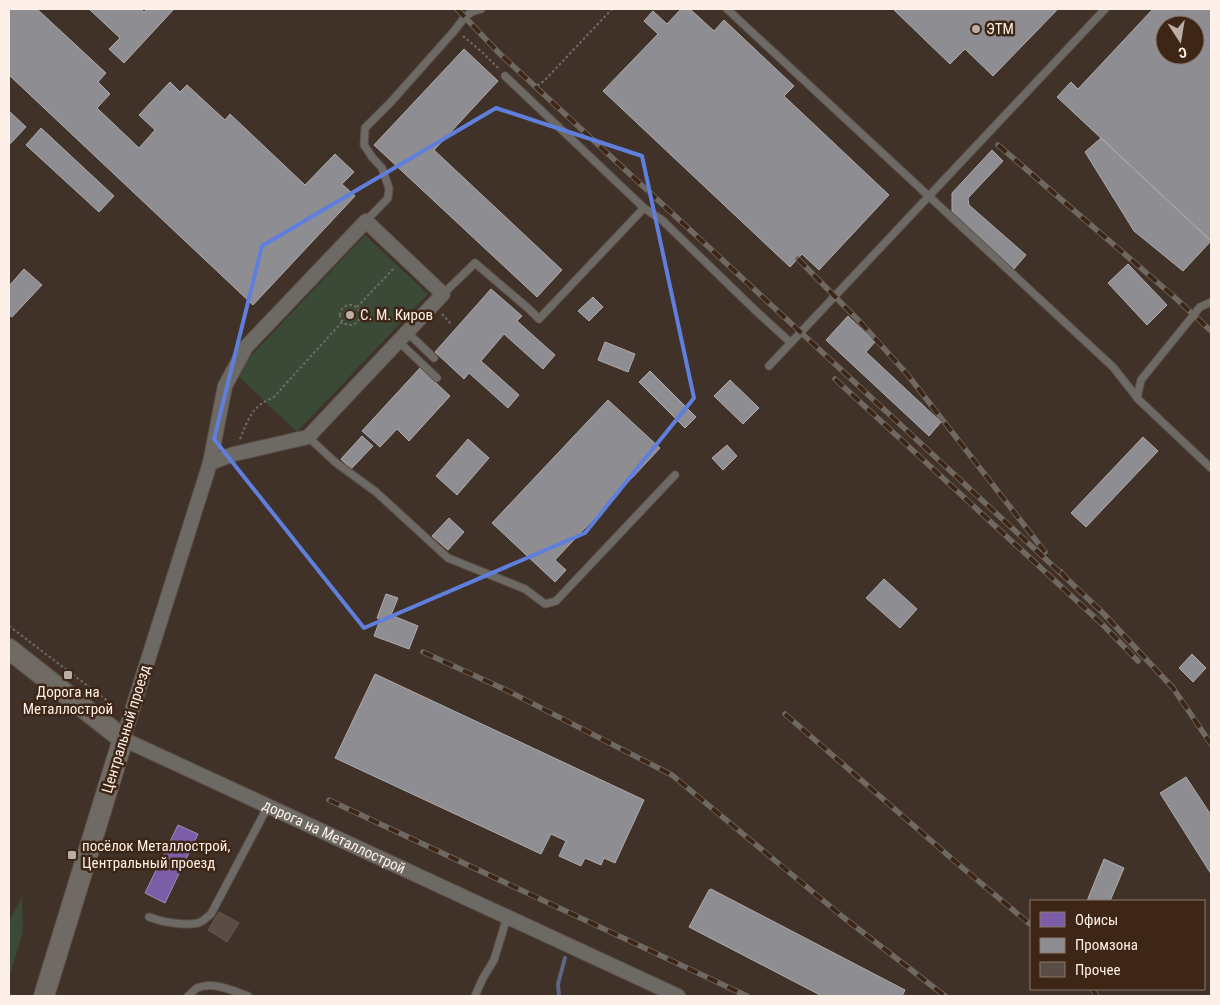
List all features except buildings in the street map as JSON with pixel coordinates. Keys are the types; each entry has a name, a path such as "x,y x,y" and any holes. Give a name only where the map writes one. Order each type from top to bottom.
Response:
{"street":[{"path":"210,463 234,454 308,437 443,294 366,220"},
{"name":"Центральный проезд","path":"44,996 210,463 225,386 246,347 366,220"},
{"name":"дорога на Металлострой","path":"9,649 123,739 678,996"}],"lane":[{"path":"366,220 388,198 389,188 382,168 364,145 365,128 390,103 465,17 471,11 481,9"},
{"path":"727,9 1113,367 1137,398 1211,468"},
{"path":"769,366 1105,9"},
{"path":"505,76 644,208 662,220 756,311 791,342"},
{"path":"443,294 475,263 539,319 644,208"},
{"path":"1137,398 1141,380 1200,307 1211,302"},
{"path":"402,337 434,358"},
{"path":"402,337 438,378"},
{"path":"308,437 335,462 376,492 448,558 525,589 545,604 556,601 675,476"},
{"path":"149,917 160,921 191,924 200,923 211,914 268,806"},
{"path":"475,996 494,960 507,917"},
{"path":"188,996 196,989 209,986 248,996"}],"path":[{"path":"522,92 536,87 544,81 612,9"},
{"path":"455,30 483,53 505,76"},
{"path":"357,307 404,257"},
{"path":"345,306 357,307 361,318 353,326 347,326 340,317 341,310 345,306"},
{"path":"234,454 249,419 258,406 264,401 273,398 342,322"},
{"path":"9,626 108,702"}],"highlighted area":[{"path":"496,108 642,156 694,398 585,533 364,628 214,439 262,246"}],"green space":[{"path":"365,235 428,294 297,432 235,373"},
{"path":"22,897 23,932 9,978 9,922"}],"waterway":[{"path":"559,996 558,984 565,958"}],"railway":[{"path":"457,9 499,53 1065,577"},
{"path":"998,145 1171,294 1211,331"},
{"path":"798,259 862,324 907,374 1045,552"},
{"path":"835,379 1102,624 1138,661"},
{"path":"1061,572 1103,613 1173,688 1211,744"},
{"path":"423,652 506,690 672,775 843,917 945,996"},
{"path":"785,714 1030,924"},
{"path":"329,800 747,996"},
{"path":"1093,990 1097,996"}],"place":[{"name":"ЭТМ","path":"976,29"},
{"name":"С. М. Киров","path":"350,315"},
{"name":"Дорога на Металлострой","path":"68,675"},
{"name":"посёлок Металлострой, Центральный проезд","path":"72,855"}]}
